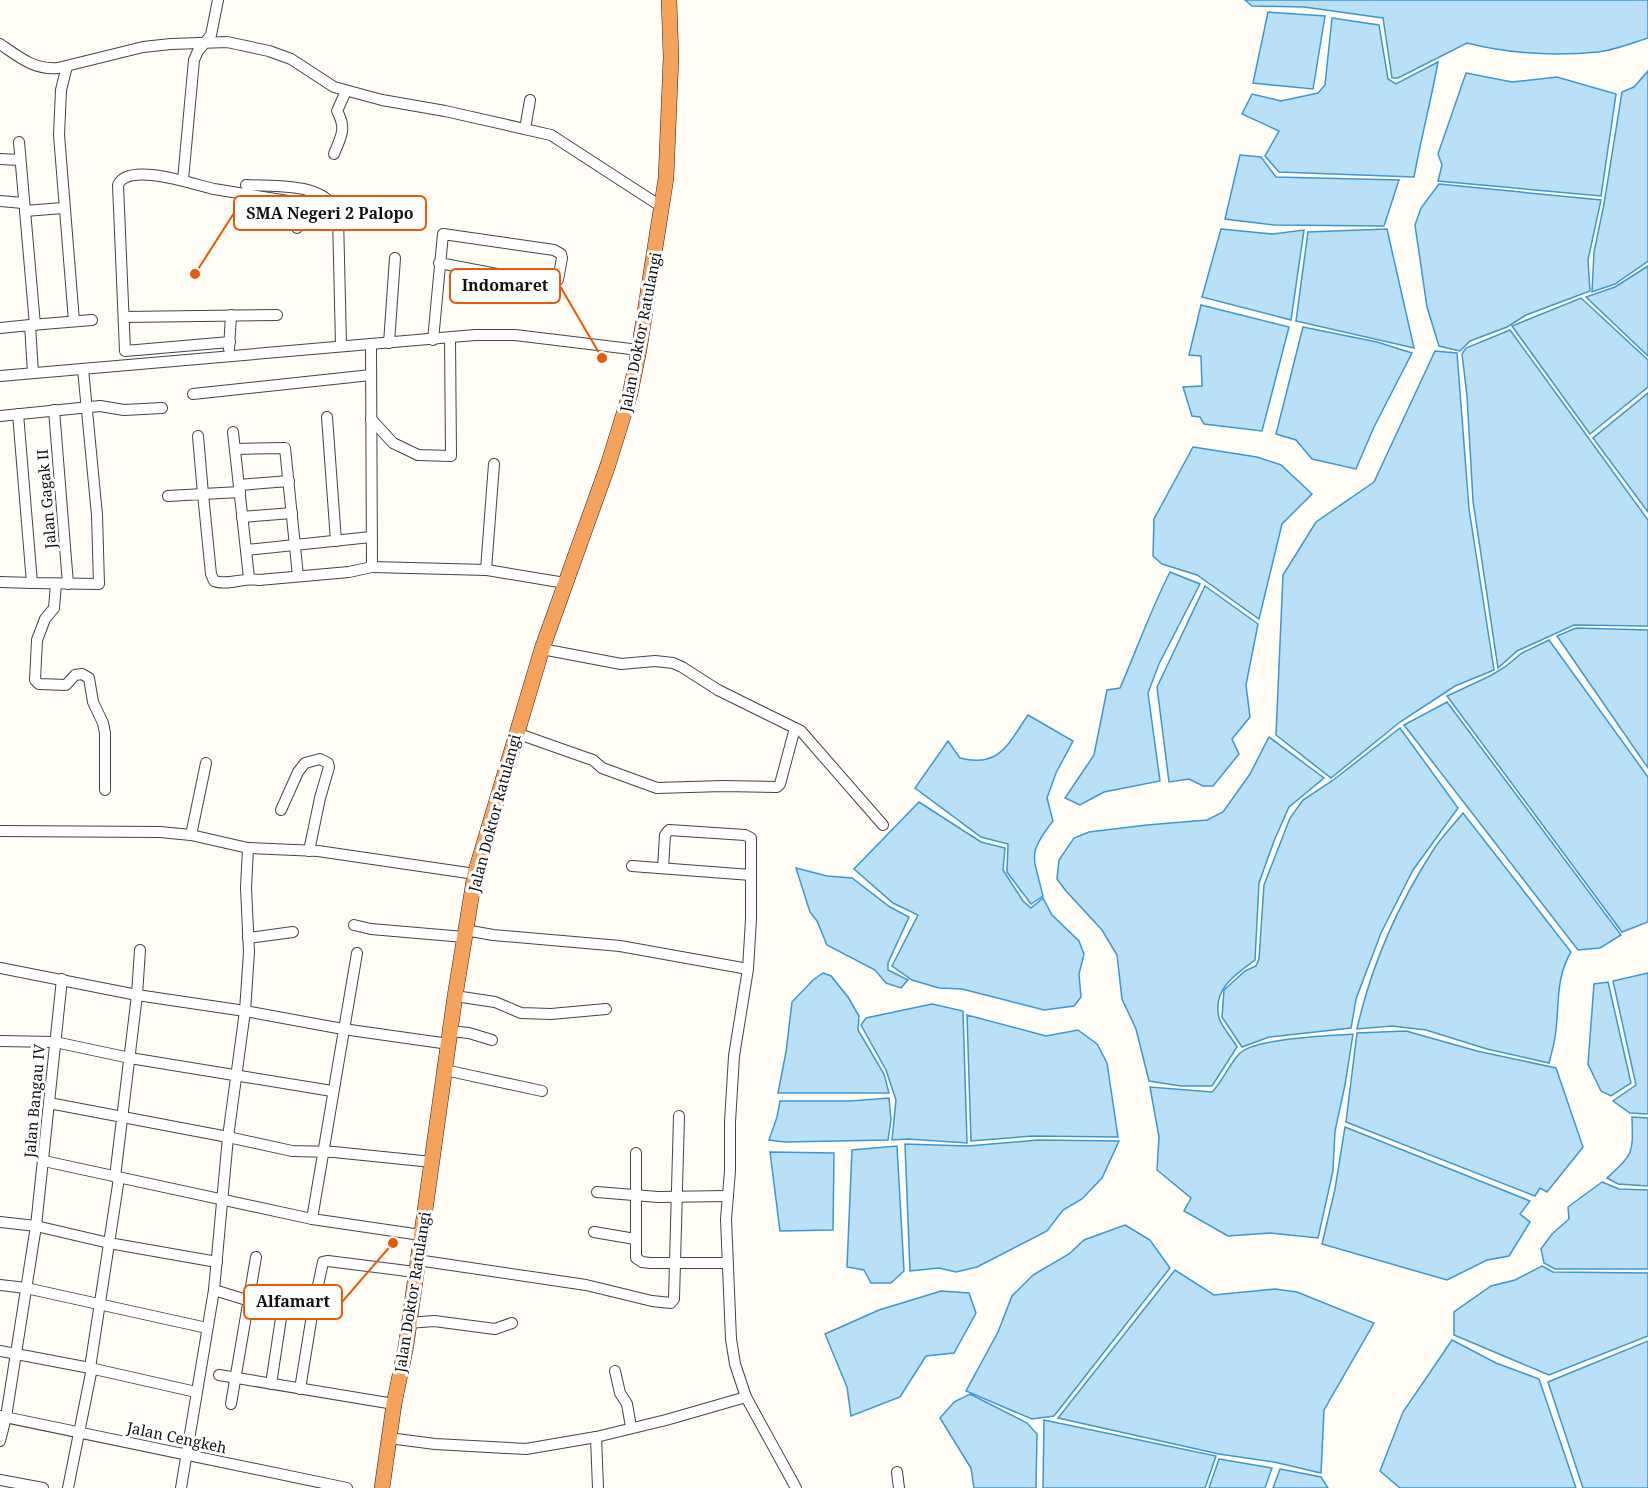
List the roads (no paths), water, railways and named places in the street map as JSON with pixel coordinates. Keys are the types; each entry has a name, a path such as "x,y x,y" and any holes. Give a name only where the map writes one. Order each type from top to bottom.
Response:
{"highway":[{"name":"Jalan Doktor Ratulangi","path":"382,1488 464,934 475,874 542,649 608,465 630,394 639,350 666,183 670,68 669,0"}],"street":[{"path":"183,180 194,60 195,55 211,35 218,0"},
{"path":"0,44 35,66 52,68 143,47 205,42 227,42 269,51 291,59 334,87 346,91 382,100 526,124 557,138 662,207"},
{"path":"67,66 61,90 59,115 63,208 74,321"},
{"path":"334,154 343,130 338,111 346,91"},
{"path":"526,124 530,100"},
{"path":"19,142 33,325 33,374"},
{"path":"0,159 20,160"},
{"path":"126,364 119,181 127,176 139,175 183,180 211,188 288,201 294,204 297,212 297,228"},
{"path":"246,185 304,188 320,194 336,209 341,345"},
{"path":"0,201 24,207 63,208"},
{"path":"433,340 439,263 444,233 554,250 562,258 558,280 551,284 439,263"},
{"path":"389,343 395,258"},
{"path":"229,355 231,315"},
{"path":"124,317 277,315"},
{"path":"0,328 92,320"},
{"path":"0,376 475,335 515,335 639,350"},
{"path":"371,419 393,443 418,455 451,456 450,338"},
{"path":"125,351 230,342"},
{"path":"371,344 372,567"},
{"path":"0,582 97,585 101,581 82,369"},
{"path":"194,394 371,375"},
{"path":"0,416 86,407 109,406 124,410 162,408"},
{"name":"Jalan Gagak II","path":"54,411 68,584"},
{"path":"18,414 32,583"},
{"path":"327,417 336,541"},
{"path":"234,432 249,578"},
{"path":"198,436 211,574 214,581 220,583 249,578 259,580 349,572 372,567 486,570 565,583"},
{"path":"235,449 285,448 298,576"},
{"path":"486,570 494,464"},
{"path":"168,496 204,494 289,481"},
{"path":"242,517 292,513"},
{"path":"246,550 371,537"},
{"path":"56,584 54,608 45,619 37,640 35,680 39,684 66,685 75,675 82,674 90,678 93,702 105,733 105,790"},
{"path":"542,649 621,664 655,661 674,663 718,690 801,731 883,825"},
{"path":"516,733 593,760 602,768 657,788 777,787 780,784 795,728"},
{"path":"281,810 298,772 305,763 320,759 328,763 328,772 309,851"},
{"path":"191,835 206,763"},
{"path":"0,831 62,833 133,830 191,835 248,848 309,851 475,874"},
{"path":"663,868 666,832 673,830 750,837 748,969 734,1056 728,1196 727,1263 733,1352 746,1396 796,1488"},
{"path":"181,1488 214,1290 228,1137 245,1011 248,848"},
{"path":"632,866 751,875"},
{"path":"354,925 371,929 493,935 620,946 748,969"},
{"path":"248,938 293,932"},
{"path":"68,1488 91,1368 109,1243 140,950"},
{"path":"312,1219 357,953"},
{"path":"0,968 137,995 245,1011 343,1029 449,1037 469,1033 492,1040"},
{"name":"Jalan Bangau IV","path":"0,1441 36,1226 62,979"},
{"path":"455,996 495,1002 521,1012 551,1014 606,1009"},
{"path":"0,1041 55,1042 130,1058 332,1090"},
{"path":"445,1070 542,1091"},
{"path":"49,1103 292,1151 334,1152 432,1162"},
{"path":"300,1389 313,1310 323,1263 326,1261 416,1266 586,1285 668,1303 674,1299 679,1116"},
{"path":"636,1154 635,1239 638,1260 676,1264 727,1263"},
{"path":"44,1161 312,1219 421,1235"},
{"path":"597,1192 678,1197 728,1196"},
{"path":"0,1222 36,1226 109,1243 217,1262"},
{"path":"594,1232 635,1239"},
{"path":"231,1404 256,1257"},
{"path":"0,1285 26,1288 207,1328"},
{"path":"214,1290 250,1300 313,1310"},
{"path":"271,1384 283,1305"},
{"path":"408,1323 434,1321 495,1329 512,1323"},
{"path":"0,1351 91,1368 196,1392"},
{"path":"615,1371 620,1393 627,1404 631,1427"},
{"path":"219,1375 394,1404"},
{"path":"389,1438 435,1444 526,1449 596,1437 666,1420 746,1396"},
{"name":"Jalan Cengkeh","path":"3,1416 185,1454 296,1483 347,1488"},
{"path":"596,1437 598,1488"},
{"path":"897,1472 899,1488"},
{"path":"0,1480 43,1488"}],"water":[{"path":"1245,0 1648,0 1648,38 1604,51 1565,54 1516,52 1467,43 1398,78 1392,78 1383,18 1304,7 1252,6"},
{"path":"1268,12 1325,16 1313,89 1253,83"},
{"path":"1332,18 1379,25 1388,79 1396,84 1438,62 1414,177 1279,172 1265,156 1279,131 1242,114 1252,94 1281,101 1318,93 1325,85"},
{"path":"1648,71 1648,261 1615,284 1592,292 1594,252 1622,92 1634,87"},
{"path":"1466,73 1512,82 1557,77 1616,94 1601,196 1438,181 1442,165 1438,154"},
{"path":"1240,155 1261,157 1276,177 1399,180 1384,226 1274,225 1225,219"},
{"path":"1439,184 1601,200 1588,260 1590,291 1526,315 1507,327 1470,341 1460,351 1439,346 1427,307 1415,225 1421,208"},
{"path":"1221,229 1273,234 1304,230 1291,320 1202,297"},
{"path":"1387,229 1414,348 1296,321 1308,232"},
{"path":"1648,266 1648,356 1586,297 1615,287"},
{"path":"1581,298 1648,360 1648,387 1590,434 1512,326"},
{"path":"1201,305 1289,327 1262,431 1204,424 1200,417 1192,416 1183,387 1202,386 1201,356 1189,355"},
{"path":"1303,327 1377,342 1412,353 1374,427 1356,469 1312,459 1296,440 1276,434"},
{"path":"1510,330 1648,520 1648,626 1574,625 1517,651 1498,668 1473,501 1467,396 1462,354 1466,348"},
{"path":"1435,351 1457,353 1469,509 1494,670 1455,686 1400,722 1331,778 1276,735 1283,575 1316,522 1374,482"},
{"path":"1648,393 1648,512 1593,438"},
{"path":"1193,447 1257,457 1281,465 1312,494 1282,524 1259,619 1197,575 1162,564 1153,556 1154,519"},
{"path":"1170,572 1200,584 1159,664 1148,693 1160,781 1104,792 1080,805 1065,798 1094,755 1107,690 1120,688"},
{"path":"1205,586 1258,624 1246,685 1250,717 1232,739 1239,754 1213,786 1203,786 1189,779 1169,782 1157,687"},
{"path":"1576,628 1648,630 1648,768 1557,636"},
{"path":"1549,640 1648,777 1648,922 1622,932 1447,696 1490,676 1522,653"},
{"path":"1447,702 1621,935 1600,948 1578,950 1404,725"},
{"path":"1028,715 1073,741 1056,773 1047,798 1053,821 1044,832 1034,857 1043,896 1031,904 1007,872 1008,844 981,837 915,788 948,741 960,758 985,760 1002,751"},
{"path":"1400,728 1458,808 1413,870 1381,933 1356,999 1351,1028 1269,1037 1242,1047 1222,1017 1224,990 1245,971 1256,966 1259,959 1264,885 1290,818 1303,800 1332,781"},
{"path":"1269,737 1324,778 1289,807 1259,883 1255,960 1227,983 1219,999 1219,1018 1237,1047 1212,1086 1181,1086 1149,1081 1136,1029 1122,999 1117,955 1102,930 1057,879 1059,860 1074,838 1089,832 1207,820 1223,812 1250,774"},
{"path":"919,802 981,842 1005,848 1003,870 1023,901 1031,908 1043,898 1052,915 1079,941 1084,954 1079,974 1081,997 1074,1006 1044,1010 962,989 939,988 912,980 892,966 918,915 893,903 854,869"},
{"path":"1463,813 1571,952 1560,981 1556,1034 1549,1063 1487,1049 1426,1030 1392,1026 1357,1029 1378,960 1407,894 1435,847"},
{"path":"796,868 827,876 852,878 890,907 909,917 888,963 888,970 908,980 901,988 886,983 875,970 827,945 817,921 810,912"},
{"path":"823,973 831,976 848,997 859,1016 858,1030 884,1074 889,1093 778,1093 792,1002"},
{"path":"1648,973 1648,1114 1630,1113 1613,1101 1636,1085 1613,981"},
{"path":"1608,982 1631,1083 1611,1096 1601,1091 1588,1064 1594,984"},
{"path":"932,1004 963,1011 967,1143 892,1140 896,1100 886,1070 861,1025 866,1018"},
{"path":"967,1015 1046,1036 1078,1030 1097,1044 1107,1063 1118,1137 1033,1136 971,1141"},
{"path":"1406,1031 1477,1051 1556,1068 1583,1147 1547,1192 1540,1188 1535,1196 1346,1122 1357,1033"},
{"path":"1353,1034 1335,1131 1333,1171 1318,1238 1270,1233 1228,1236 1184,1211 1191,1198 1157,1170 1159,1137 1150,1087 1212,1092 1239,1054 1259,1044"},
{"path":"889,1098 891,1120 888,1140 785,1142 769,1140 780,1101 850,1101"},
{"path":"1632,1117 1648,1118 1648,1186 1618,1184 1607,1178 1630,1152"},
{"path":"1345,1127 1530,1201 1520,1214 1530,1222 1509,1256 1487,1260 1447,1280 1322,1244 1335,1189"},
{"path":"1038,1140 1119,1141 1102,1178 1082,1199 1063,1210 1047,1231 977,1267 956,1272 939,1268 910,1271 905,1144 968,1146"},
{"path":"897,1146 904,1271 891,1283 871,1283 864,1270 847,1267 852,1150"},
{"path":"770,1152 834,1153 833,1230 780,1231"},
{"path":"1602,1182 1619,1189 1648,1190 1648,1269 1555,1269 1544,1263 1541,1249 1552,1234 1569,1219 1568,1207"},
{"path":"1125,1225 1150,1240 1170,1268 1054,1416 1032,1419 966,1391 998,1332 1012,1296 1033,1275 1069,1254 1084,1240"},
{"path":"1542,1266 1553,1272 1648,1273 1648,1336 1549,1375 1454,1335 1454,1312 1491,1286 1515,1280"},
{"path":"1175,1270 1214,1295 1275,1289 1297,1292 1374,1323 1324,1410 1321,1473 1274,1462 1219,1454 1058,1418"},
{"path":"941,1291 969,1293 976,1313 954,1353 926,1356 900,1397 851,1416 847,1387 825,1334 879,1310"},
{"path":"1452,1340 1496,1363 1539,1379 1576,1488 1400,1488 1380,1471 1403,1412"},
{"path":"1648,1341 1648,1488 1583,1488 1548,1382"},
{"path":"970,1394 1027,1423 1037,1434 1036,1488 974,1488 971,1468 940,1418 954,1402"},
{"path":"1044,1420 1216,1456 1205,1488 1043,1488"},
{"path":"1219,1459 1272,1468 1265,1488 1209,1488"},
{"path":"1280,1469 1321,1477 1328,1488 1273,1488"}],"place":[{"name":"SMA Negeri 2 Palopo","path":"195,274"},
{"name":"Indomaret","path":"602,358"},
{"name":"Alfamart","path":"393,1243"}]}
